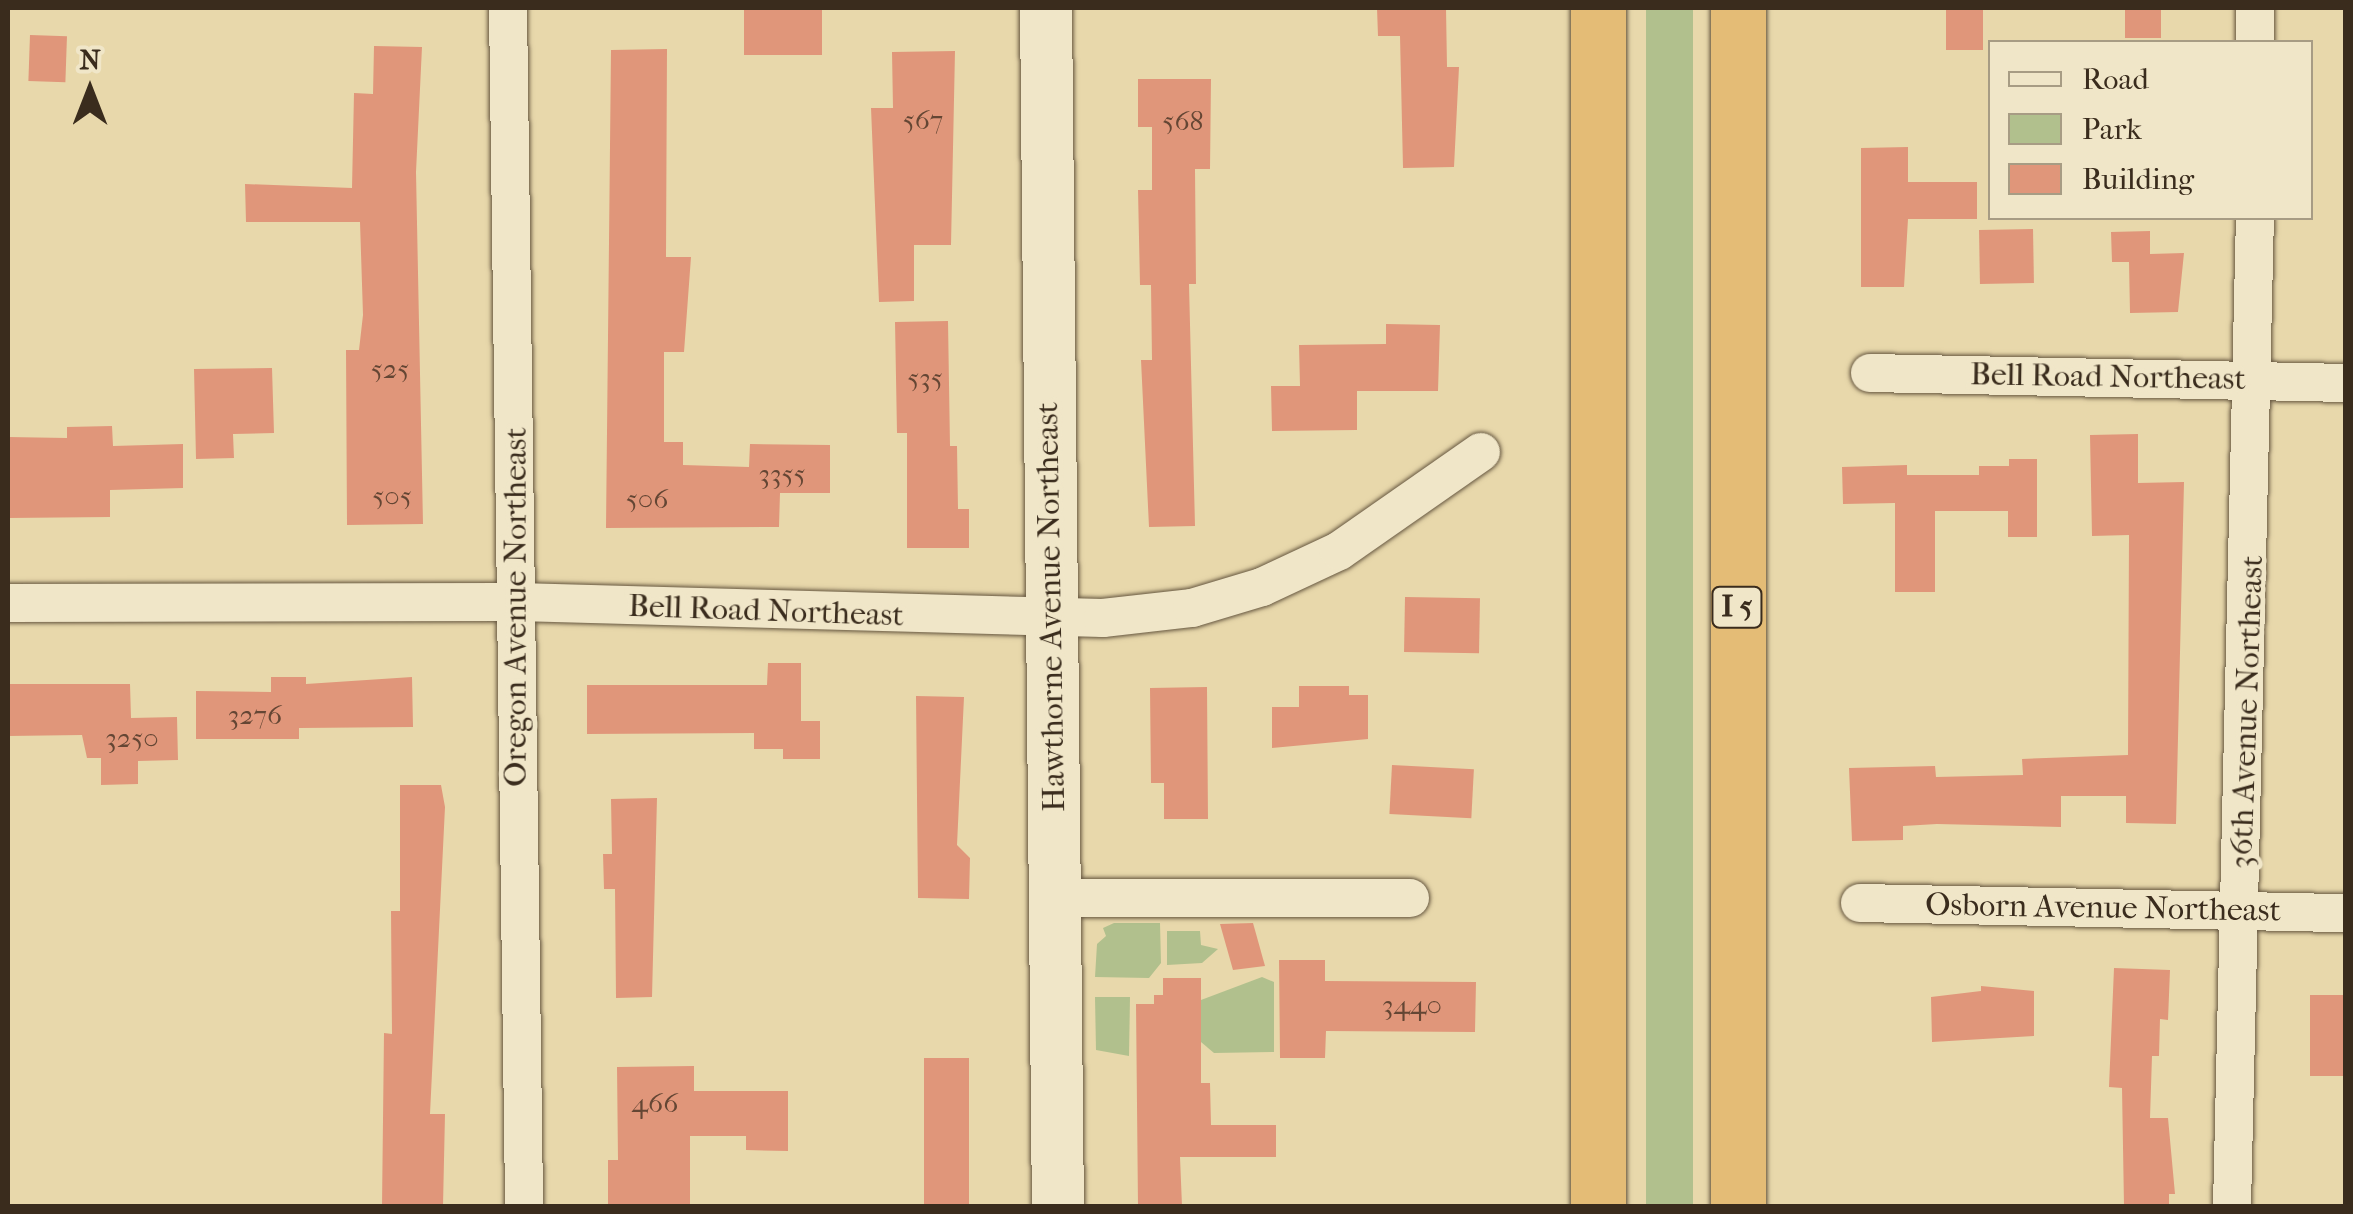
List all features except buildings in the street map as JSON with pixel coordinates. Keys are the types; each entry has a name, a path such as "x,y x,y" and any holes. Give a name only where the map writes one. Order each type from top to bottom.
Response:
{"highway":[{"path":"1598,8 1598,1206"},
{"name":"I 5","path":"1738,8 1738,1206"}],"main road":[{"name":"Hawthorne Avenue Northeast","path":"1046,8 1058,1206"}],"street":[{"name":"Oregon Avenue Northeast","path":"508,8 524,1206"},
{"path":"2255,8 2255,40"},
{"name":"36th Avenue Northeast","path":"2232,1206 2256,380 2255,220"},
{"name":"Bell Road Northeast","path":"1870,373 2346,383"},
{"name":"Bell Road Northeast","path":"8,602 518,602 1051,621 1192,608 1262,588 1339,551 1481,452"},
{"path":"1054,898 1410,898"},
{"name":"Osborn Avenue Northeast","path":"1860,903 2346,912"}],"green space":[{"path":"1646,8 1693,8 1693,1206 1646,1206"},
{"path":"1114,923 1160,923 1161,963 1149,978 1095,977 1097,944 1106,936 1103,928"},
{"path":"1167,931 1200,931 1201,945 1218,949 1202,963 1167,965"},
{"path":"1262,977 1274,982 1274,1052 1214,1053 1201,1042 1201,1000"},
{"path":"1095,997 1130,997 1129,1056 1096,1050"}]}
